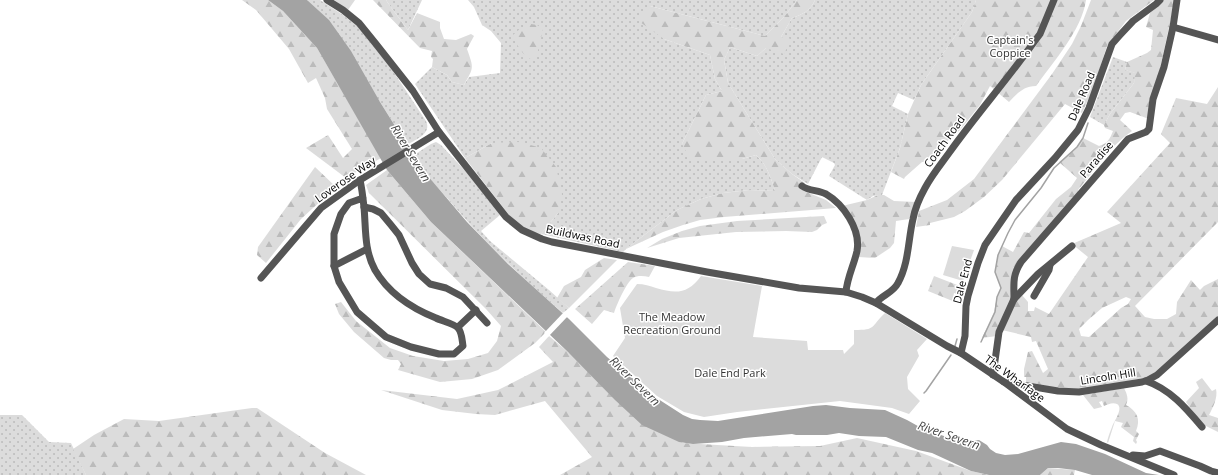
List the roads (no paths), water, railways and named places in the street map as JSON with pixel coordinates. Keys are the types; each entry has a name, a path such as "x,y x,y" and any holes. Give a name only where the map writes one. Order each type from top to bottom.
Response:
{"street":[{"name":"Buildwas Road","path":"327,0 343,10 359,23 413,91 438,132 506,217 522,230 542,239 645,260 791,287 846,292"},
{"name":"Coach Road","path":"876,303 880,298 894,289 901,276 909,247 913,217 925,187 971,122 1040,34 1054,0"},
{"name":"Dale Road","path":"988,240 1016,200 1055,158 1078,130 1089,108 1112,44 1133,21 1160,0"},
{"name":"Paradise","path":"1014,299 1014,278 1021,262 1128,139 1146,132 1149,129 1153,99 1164,67 1177,0"},
{"path":"1172,27 1218,40"},
{"name":"Loverose Way","path":"261,278 321,208 360,180 438,132"},
{"path":"360,180 363,198 364,207 366,248 375,269 389,290 405,303 435,318 458,326 461,332 463,346 454,354 439,354 411,347 386,337 357,312 339,282 334,266 334,234 341,214 349,203 363,198"},
{"path":"804,189 823,193 832,199 844,210 855,230 857,238 857,251 847,282 846,292"},
{"path":"364,207 373,209 381,214 391,225 399,235 412,263 419,274 430,284 446,288 463,297 487,323"},
{"name":"Dale End","path":"961,353 965,336 966,306 968,296 978,263 988,240"},
{"name":"Paradise","path":"993,375 999,332 1014,299 1038,274 1072,246"},
{"path":"334,266 366,248"},
{"path":"1034,296 1049,270 1050,264"},
{"name":"The Wharfage","path":"846,292 876,303 961,353 1004,382 1067,429 1100,445 1174,475"},
{"path":"458,326 476,310"},
{"name":"Lincoln Hill","path":"1004,382 1050,390 1076,392 1146,381 1164,369 1218,320"},
{"path":"1146,381 1153,383 1178,400 1202,427"},
{"path":"1131,457 1135,455 1145,456 1160,451 1218,473"}],"water":[{"name":"River Severn","path":"268,0 307,0 329,20 351,51 380,102 422,169 467,222 508,264 569,319 607,357 655,397 683,415 692,419 718,421 826,405 885,410 925,430 963,442 979,440 996,453 1005,455 1018,454 1061,442 1076,444 1105,454 1146,473 1159,475 1092,475 1075,470 1048,468 1040,475 989,475 971,471 932,453 918,450 886,437 859,436 839,433 827,435 792,434 693,444 679,442 642,425 568,352 431,222 387,170 317,48 283,11"}],"waterway":[{"path":"981,342 995,312 997,297 1001,288 995,272 998,255 1008,233 1015,220 1041,188 1054,168 1077,147 1083,138 1088,123"},
{"path":"955,346 957,339"},
{"path":"924,393 951,355"}],"park label":[{"name":"Captain's Coppice","path":"1010,45"},
{"name":"The Meadow Recreation Ground","path":"672,322"},
{"name":"Dale End Park","path":"730,372"}]}
